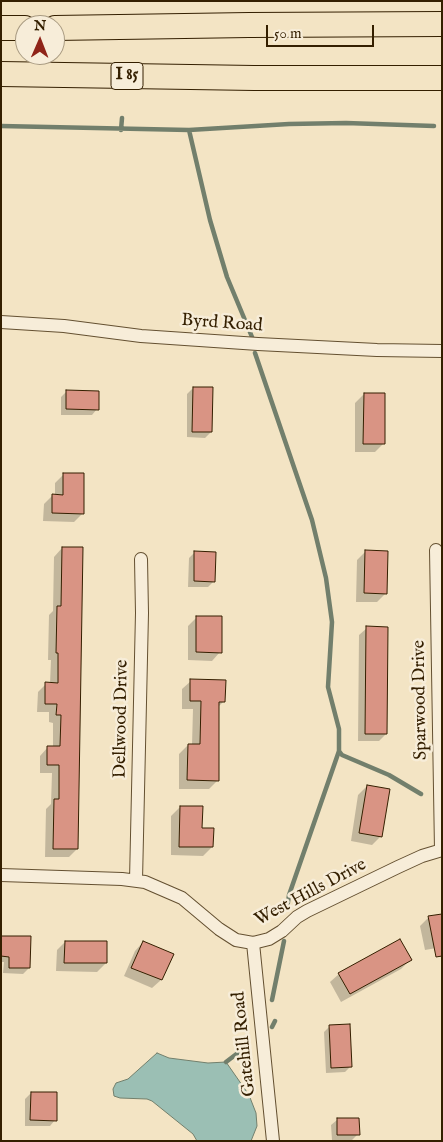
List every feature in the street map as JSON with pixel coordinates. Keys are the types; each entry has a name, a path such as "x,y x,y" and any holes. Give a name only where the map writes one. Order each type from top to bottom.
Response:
{"highway":[{"path":"65,28 258,24 442,24"},
{"path":"1,28 15,28"},
{"name":"I 85","path":"1,74 254,78 442,78"}],"street":[{"name":"Byrd Road","path":"1,322 64,326 141,336 241,343 377,350 442,351"},
{"name":"Sparwood Drive","path":"436,550 441,850"},
{"name":"Dellwood Drive","path":"136,880 142,613 141,559"},
{"name":"West Hills Drive","path":"1,875 136,880 146,882 182,898 219,929 236,940 253,943 269,939 307,911 422,856 441,850"},
{"name":"Gatehill Road","path":"253,943 273,1141"}],"water":[{"path":"157,1053 169,1058 208,1063 226,1062 249,1095 256,1113 257,1126 251,1141 197,1141 193,1134 152,1101 114,1096 113,1089 116,1083 128,1079"}],"building":[{"path":"193,387 213,387 212,432 192,432"},
{"path":"66,390 99,391 99,410 66,409"},
{"path":"364,393 385,393 385,444 363,444"},
{"path":"63,473 84,473 84,514 52,513 52,494 63,495"},
{"path":"62,547 83,547 78,849 53,849 54,799 59,799 59,765 47,765 47,746 60,746 61,715 56,715 57,704 45,704 45,682 58,683 58,653 56,653 57,606 61,606"},
{"path":"365,550 388,551 387,594 364,593"},
{"path":"194,551 216,552 215,582 194,581"},
{"path":"196,616 222,616 222,653 196,652"},
{"path":"366,626 388,627 387,734 365,734"},
{"path":"190,679 226,680 225,702 219,702 219,781 187,780 188,744 200,744 201,701 190,701"},
{"path":"367,785 390,789 382,837 359,833"},
{"path":"180,806 203,806 202,828 214,828 213,847 179,847"},
{"path":"442,914 442,956 436,957 428,916"},
{"path":"1,936 31,936 30,968 9,968 9,957 1,956"},
{"path":"400,939 412,960 350,994 338,973"},
{"path":"65,941 107,941 107,963 64,963"},
{"path":"143,941 174,954 162,980 131,968"},
{"path":"350,1024 352,1067 331,1068 329,1025"},
{"path":"31,1092 57,1092 57,1121 30,1120"},
{"path":"337,1118 359,1118 360,1135 337,1135"}],"waterway":[{"path":"121,130 122,118"},
{"path":"1,126 189,130 289,124 346,123 434,126"},
{"path":"189,130 210,220 227,277 252,337"},
{"path":"255,353 312,520 326,578 332,622 328,687 339,729 339,751 289,895 287,909"},
{"path":"339,751 342,755 389,775 421,794"},
{"path":"272,1000 284,941"},
{"path":"272,1027 275,1021"},
{"path":"226,1062 247,1046"}]}
